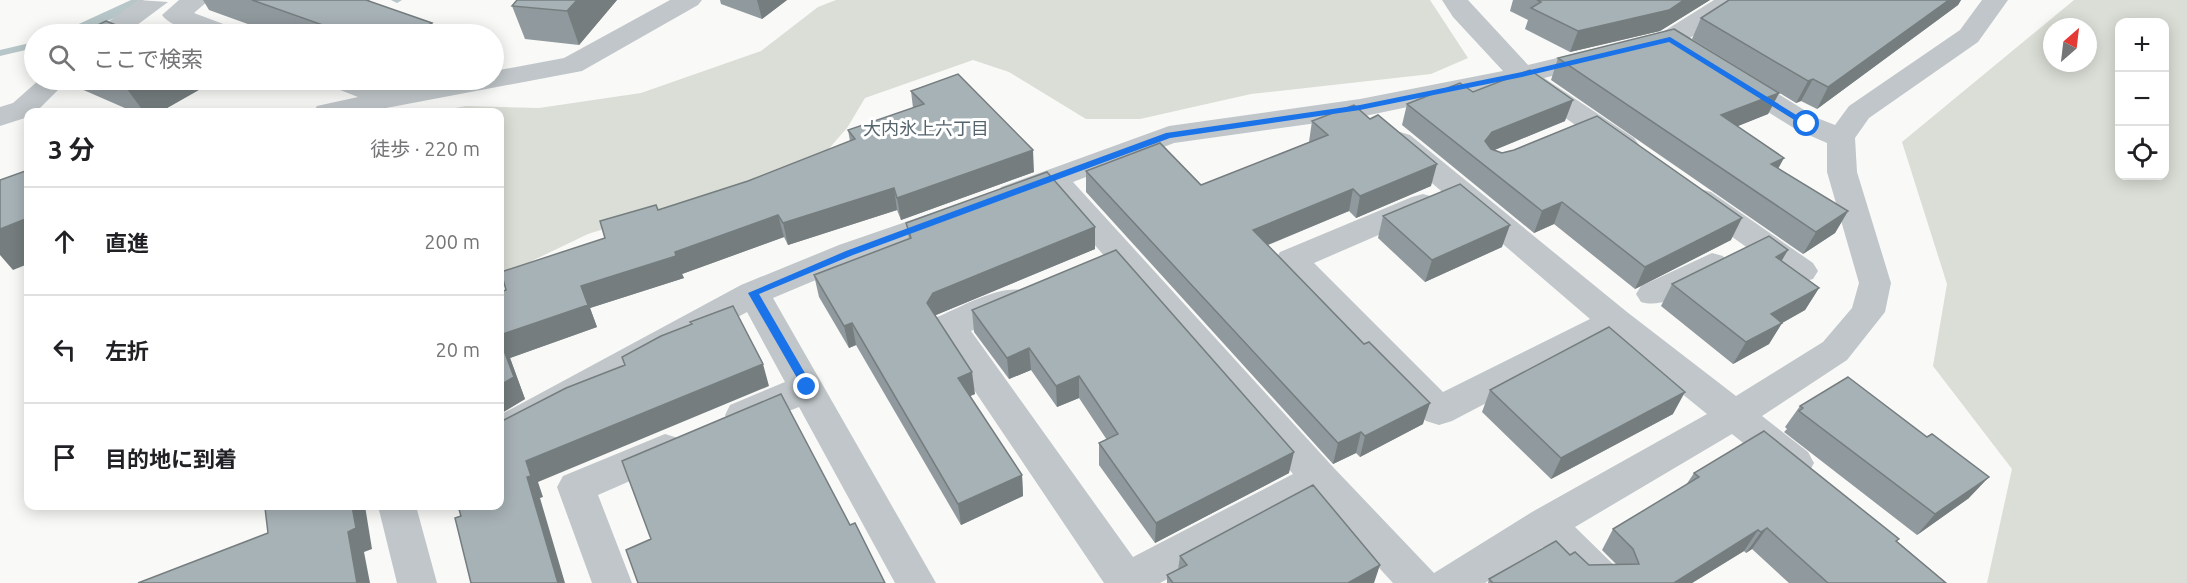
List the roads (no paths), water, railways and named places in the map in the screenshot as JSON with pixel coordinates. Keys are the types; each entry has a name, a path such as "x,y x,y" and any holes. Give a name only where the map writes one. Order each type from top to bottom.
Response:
{"street":[{"path":"125,24 148,9 155,2 151,0"},
{"path":"196,0 175,15 199,24"},
{"path":"504,78 572,65 689,0"},
{"path":"1690,51 1732,0"},
{"path":"1450,583 1546,524 1735,415 1834,351 1868,312 1875,283 1842,172 1841,138 1859,112 1969,36 1995,0"},
{"path":"1467,4 1522,75 1642,158"},
{"path":"504,430 753,293 850,253 1169,135 1360,108 1522,75 1690,51 1807,124 1841,138"},
{"path":"29,108 45,90"},
{"path":"366,90 389,99"},
{"path":"346,108 437,90"},
{"path":"1360,108 1615,321 1818,482"},
{"path":"1561,136 1594,123"},
{"path":"1054,179 1105,261 1320,478 1419,583"},
{"path":"1681,185 1802,271"},
{"path":"1458,189 1291,260 1439,411 1615,321"},
{"path":"1653,294 1759,241"},
{"path":"1046,286 949,326 1126,581 1320,478"},
{"path":"753,293 916,583"},
{"path":"612,583 576,487 807,387"},
{"path":"398,510 417,583"},
{"path":"1546,524 1605,583"}],"waterway":[{"path":"91,24 139,0"},
{"path":"0,53 24,47"}],"district":[{"name":"大内氷上六丁目","path":"926,129"}]}
